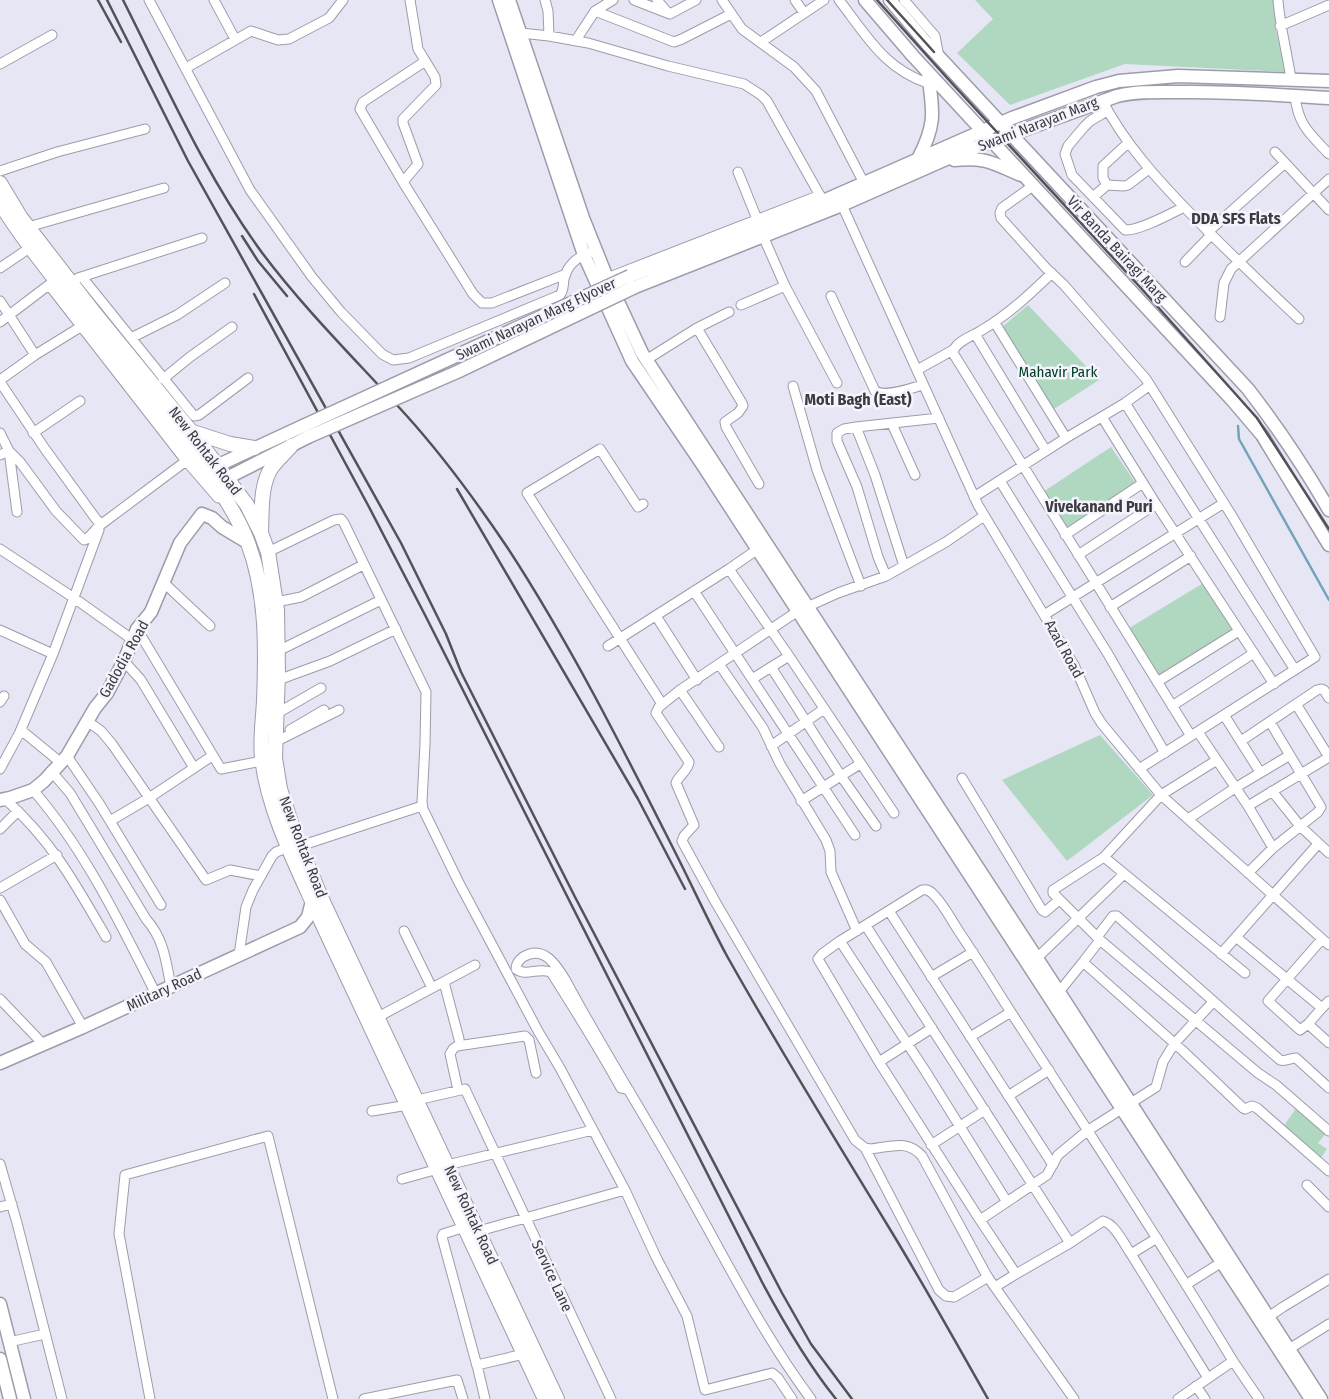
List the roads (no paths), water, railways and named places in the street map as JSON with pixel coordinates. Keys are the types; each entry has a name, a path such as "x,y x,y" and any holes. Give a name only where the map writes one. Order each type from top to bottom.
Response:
{"main road":[{"name":"New Rohtak Road","path":"0,183 107,345 211,468 220,481 234,512 257,570 264,609 265,673 262,760 269,794 378,1017 412,1102"},
{"name":"New Rohtak Road","path":"1,205 31,247 64,279 96,315 192,432 211,468"},
{"path":"192,432 230,444 254,448"},
{"path":"261,533 262,503 268,475 291,446"},
{"name":"New Rohtak Road","path":"220,481 247,505 268,552 276,602 278,651 275,758 280,789 294,847 312,901 557,1399"},
{"name":"New Rohtak Road","path":"472,1229 524,1354 545,1399"}],"street":[{"path":"149,0 250,190 312,277 341,312 387,358 400,360 409,358 560,295 566,274 572,263 590,252"},
{"path":"214,0 235,38"},
{"path":"186,68 235,38 251,31 278,40 289,40 329,18 343,0"},
{"path":"403,182 418,164 403,119 436,85 435,77 424,62 416,45 410,0"},
{"path":"499,0 590,252 632,361 687,440 758,549 802,608 1059,992 1222,1262 1289,1349 1321,1399"},
{"path":"509,0 590,252 606,278 646,360 802,608 1265,1320 1311,1399"},
{"path":"545,0 548,11 549,36"},
{"path":"576,40 595,12 613,0"},
{"path":"634,0 670,14 696,0"},
{"path":"722,0 742,29 800,73 816,91 864,183"},
{"path":"794,0 804,13"},
{"path":"761,42 824,0"},
{"path":"839,0 886,61 905,73 929,79 933,116 928,141 918,159"},
{"name":"Vir Banda Bairagi Marg","path":"865,0 929,79 983,131 1031,182 1233,401 1262,435 1329,545"},
{"name":"Vir Banda Bairagi Marg","path":"890,0 939,57 1248,389 1315,484 1329,510"},
{"path":"904,0 935,36 939,57"},
{"path":"1278,0 1280,26 1291,79"},
{"path":"660,1 670,14"},
{"path":"1280,26 1329,5"},
{"path":"595,12 674,42 731,14"},
{"path":"521,33 576,40 668,66 744,84 767,101 821,198 757,219 606,278"},
{"path":"0,64 52,35"},
{"path":"424,62 360,105 362,113 403,182 473,294 482,303 492,303 566,274"},
{"name":"Swami Narayan Marg","path":"821,198 864,183 1000,123 1096,87 1119,81 1178,76 1329,81"},
{"name":"Swami Narayan Marg","path":"764,236 941,162 1011,135 1105,105 1125,94 1141,92 1240,92 1329,98"},
{"path":"1295,96 1297,111 1303,126 1329,154"},
{"path":"1184,207 1154,221 1128,230 1122,229 1072,175 1065,154 1068,146 1105,105 1117,128 1149,169 1184,207 1299,319"},
{"path":"0,171 65,149 145,129"},
{"path":"1107,185 1103,178 1102,166 1128,143"},
{"path":"1275,152 1329,210"},
{"path":"941,162 969,159 989,160 1031,182 1002,208 1000,213 1004,223 1131,361 1150,385 1224,503 1315,657 1139,769"},
{"path":"1185,262 1210,233 1285,163"},
{"path":"1093,197 1107,185 1128,185 1149,169"},
{"path":"738,172 757,219"},
{"path":"1220,317 1226,277 1239,261 1329,179"},
{"path":"28,227 164,188"},
{"name":"Swami Narayan Marg Flyover","path":"254,448 305,432 821,198"},
{"name":"Azad Road","path":"842,205 974,497 1074,665 1098,718 1161,795 1325,942"},
{"path":"764,236 785,286 837,384"},
{"name":"Swami Narayan Marg Flyover","path":"633,282 764,236"},
{"path":"0,322 64,279 202,238"},
{"path":"0,268 31,247"},
{"path":"917,370 995,323 1052,274"},
{"path":"64,279 82,326 186,461 231,515 245,540"},
{"path":"64,279 131,338 196,416 248,378"},
{"path":"131,338 177,315 225,283"},
{"path":"741,305 785,286"},
{"path":"831,296 875,391 880,394 888,394 923,384"},
{"path":"0,301 35,355"},
{"path":"646,360 697,328 729,312"},
{"path":"995,323 1066,438"},
{"path":"0,769 21,730 53,654 100,526 33,433 0,381 35,355 82,326"},
{"path":"164,379 190,357 232,327"},
{"path":"697,328 742,403 743,406 738,413 725,422 726,428 759,484"},
{"path":"975,334 1046,451"},
{"path":"953,350 954,356 1172,706 1217,760 1248,806 1272,848"},
{"path":"974,497 1125,403 1150,385"},
{"path":"793,386 817,470 861,586"},
{"path":"33,433 80,401"},
{"path":"1125,403 1295,670"},
{"path":"1102,417 1156,504 1274,684"},
{"path":"886,576 878,557 857,487 837,441 837,433 856,427 939,418"},
{"path":"892,424 914,475"},
{"path":"856,427 875,475 904,566"},
{"name":"Swami Narayan Marg Flyover","path":"291,446 305,432"},
{"path":"0,433 9,451 18,512"},
{"path":"220,481 291,446"},
{"path":"211,468 254,448"},
{"path":"643,504 638,507 600,449 527,493 662,704"},
{"path":"9,451 20,462 56,511 83,539 87,540 100,526 186,461"},
{"path":"0,455 9,451"},
{"path":"1000,481 1108,654 1164,753"},
{"path":"1065,535 1143,483"},
{"path":"1044,615 1224,503"},
{"path":"1078,555 1156,504"},
{"name":"Gadodia Road","path":"2,799 33,790 60,763 102,700 124,662 135,635 151,612 180,543 202,514 212,518 222,527 245,540"},
{"path":"984,516 946,542 886,576 802,608 680,690 657,710 658,716 689,762 687,768 676,781 694,824 682,841 716,903 855,1140 865,1148 939,1290 946,1296 954,1297 988,1277"},
{"path":"268,552 334,520 340,519 426,692 426,744 422,806 458,881 625,1190 656,1257 687,1316 707,1395 772,1373 778,1378 792,1399"},
{"path":"0,549 74,598 135,635 221,768 262,760"},
{"path":"608,646 758,549"},
{"path":"1110,607 1191,556"},
{"path":"276,602 301,597 363,565"},
{"path":"729,569 894,813"},
{"path":"163,582 210,626"},
{"path":"694,591 855,835"},
{"path":"278,651 381,600"},
{"path":"656,616 696,680"},
{"path":"278,680 330,661 396,629"},
{"path":"0,630 53,654"},
{"path":"1157,682 1239,631"},
{"path":"1172,706 1254,653"},
{"path":"752,679 789,656"},
{"path":"124,662 141,680 194,768"},
{"path":"719,664 763,728 771,746 829,846 830,872 857,931"},
{"path":"771,667 841,776 876,826"},
{"path":"276,714 321,688"},
{"path":"1241,741 1321,689 1324,690 1329,698"},
{"path":"680,690 719,747"},
{"path":"1248,806 1329,757 1296,704"},
{"path":"771,746 805,720 824,709"},
{"path":"276,741 324,710"},
{"path":"276,741 307,728 339,710"},
{"path":"1224,715 1260,772"},
{"path":"87,721 101,731 112,744 206,880 230,870 261,876"},
{"path":"1248,873 1272,848 1321,808 1270,722"},
{"path":"21,730 60,763 110,821 161,905"},
{"path":"1188,819 1260,772 1290,755"},
{"path":"110,821 149,798 212,756"},
{"path":"1217,760 1161,795 1104,857 1053,890 1052,893 1098,938 1329,1131"},
{"path":"60,763 70,793 146,919 156,930 165,955 171,987"},
{"path":"802,801 860,764"},
{"path":"962,778 1042,910 1045,912 1059,900"},
{"path":"33,790 52,812 80,855 116,915 156,994"},
{"path":"1272,791 1300,826 1329,853"},
{"path":"2,799 18,811 57,854 76,883 106,937"},
{"path":"240,955 246,907 261,876 276,852 422,806"},
{"path":"0,829 18,811"},
{"path":"1221,954 1318,844"},
{"path":"0,888 57,854"},
{"path":"1104,857 1245,972"},
{"path":"1036,958 1124,874"},
{"path":"1016,1274 931,1145 819,962 819,956 840,941 924,889 930,891 948,914 973,952 1259,1399"},
{"path":"0,900 25,944 46,962 84,1027"},
{"name":"Military Road","path":"2,1059 84,1027 300,928 308,917 312,901"},
{"path":"889,911 1053,1165"},
{"path":"1059,992 1083,962 1111,918 1117,916 1280,1060 1286,1061 1296,1058 1329,1088"},
{"path":"866,926 1070,1243"},
{"path":"404,931 432,988"},
{"path":"1236,937 1288,979 1327,1004 1302,1030 1298,1030 1268,1001 1288,979 1325,942"},
{"path":"840,941 1007,1202"},
{"path":"931,977 973,952"},
{"path":"629,1090 621,1088 551,972 540,969 525,974 521,973 516,969 521,958 528,954 539,953 557,966 629,1090 783,1360 811,1399"},
{"path":"1083,962 1243,1108 1252,1106 1257,1108 1329,1171"},
{"path":"378,1017 475,965"},
{"path":"444,982 459,1039"},
{"path":"0,998 43,1044"},
{"path":"980,1220 1047,1175 1058,1155 1088,1131 1156,1087 1163,1062 1174,1044 1213,1002"},
{"path":"970,1037 1011,1012"},
{"path":"1308,1024 1329,1043"},
{"path":"879,1062 932,1028"},
{"path":"372,1111 458,1090 450,1054 452,1049 457,1046 525,1036 529,1040 536,1073"},
{"path":"1008,1096 1049,1070"},
{"name":"Service Lane","path":"458,1090 465,1089 611,1399"},
{"path":"931,1145 985,1110"},
{"path":"402,1179 495,1152 593,1130"},
{"path":"150,1399 119,1234 125,1175 268,1136 333,1399"},
{"path":"865,1148 906,1145 918,1151 936,1178 994,1287 1074,1399"},
{"path":"0,1164 62,1399"},
{"path":"1307,1185 1329,1207"},
{"path":"485,1399 442,1237 443,1234 525,1218 625,1190"},
{"path":"0,1207 12,1204"},
{"path":"994,1287 1070,1243 1103,1221 1108,1222 1131,1254 1208,1378"},
{"path":"1131,1254 1157,1238"},
{"path":"1187,1284 1222,1262"},
{"path":"1265,1320 1282,1307 1329,1279"},
{"path":"0,1304 7,1348 24,1399"},
{"path":"1289,1349 1329,1324"},
{"path":"7,1348 44,1334"},
{"path":"477,1366 524,1354"},
{"path":"0,1359 10,1399"},
{"path":"1178,1399 1233,1361"},
{"path":"364,1399 391,1396 457,1380 462,1399"},
{"path":"1196,1386 1204,1399"}],"waterway":[{"path":"1238,426 1239,439 1329,600"}],"railway":[{"path":"98,0 121,42"},
{"path":"107,0 188,161 401,543 446,634 461,672 575,897 782,1293 811,1344 852,1399"},
{"path":"123,0 188,130 223,194 242,224 263,254 297,296 406,415 446,463 507,547 530,583 573,656 613,731 727,956 786,1058 914,1269 988,1399"},
{"path":"877,0 1140,287 1257,418 1329,529"},
{"path":"887,0 934,52"},
{"path":"242,236 258,261 287,296"},
{"path":"254,294 425,615 762,1282 796,1342 836,1399"},
{"path":"457,489 638,799 685,889"}],"district":[{"name":"DDA SFS Flats","path":"1236,218"},
{"name":"Moti Bagh (East)","path":"858,399"},
{"name":"Vivekanand Puri","path":"1099,506"}],"park label":[{"name":"Mahavir Park","path":"1058,372"}]}
